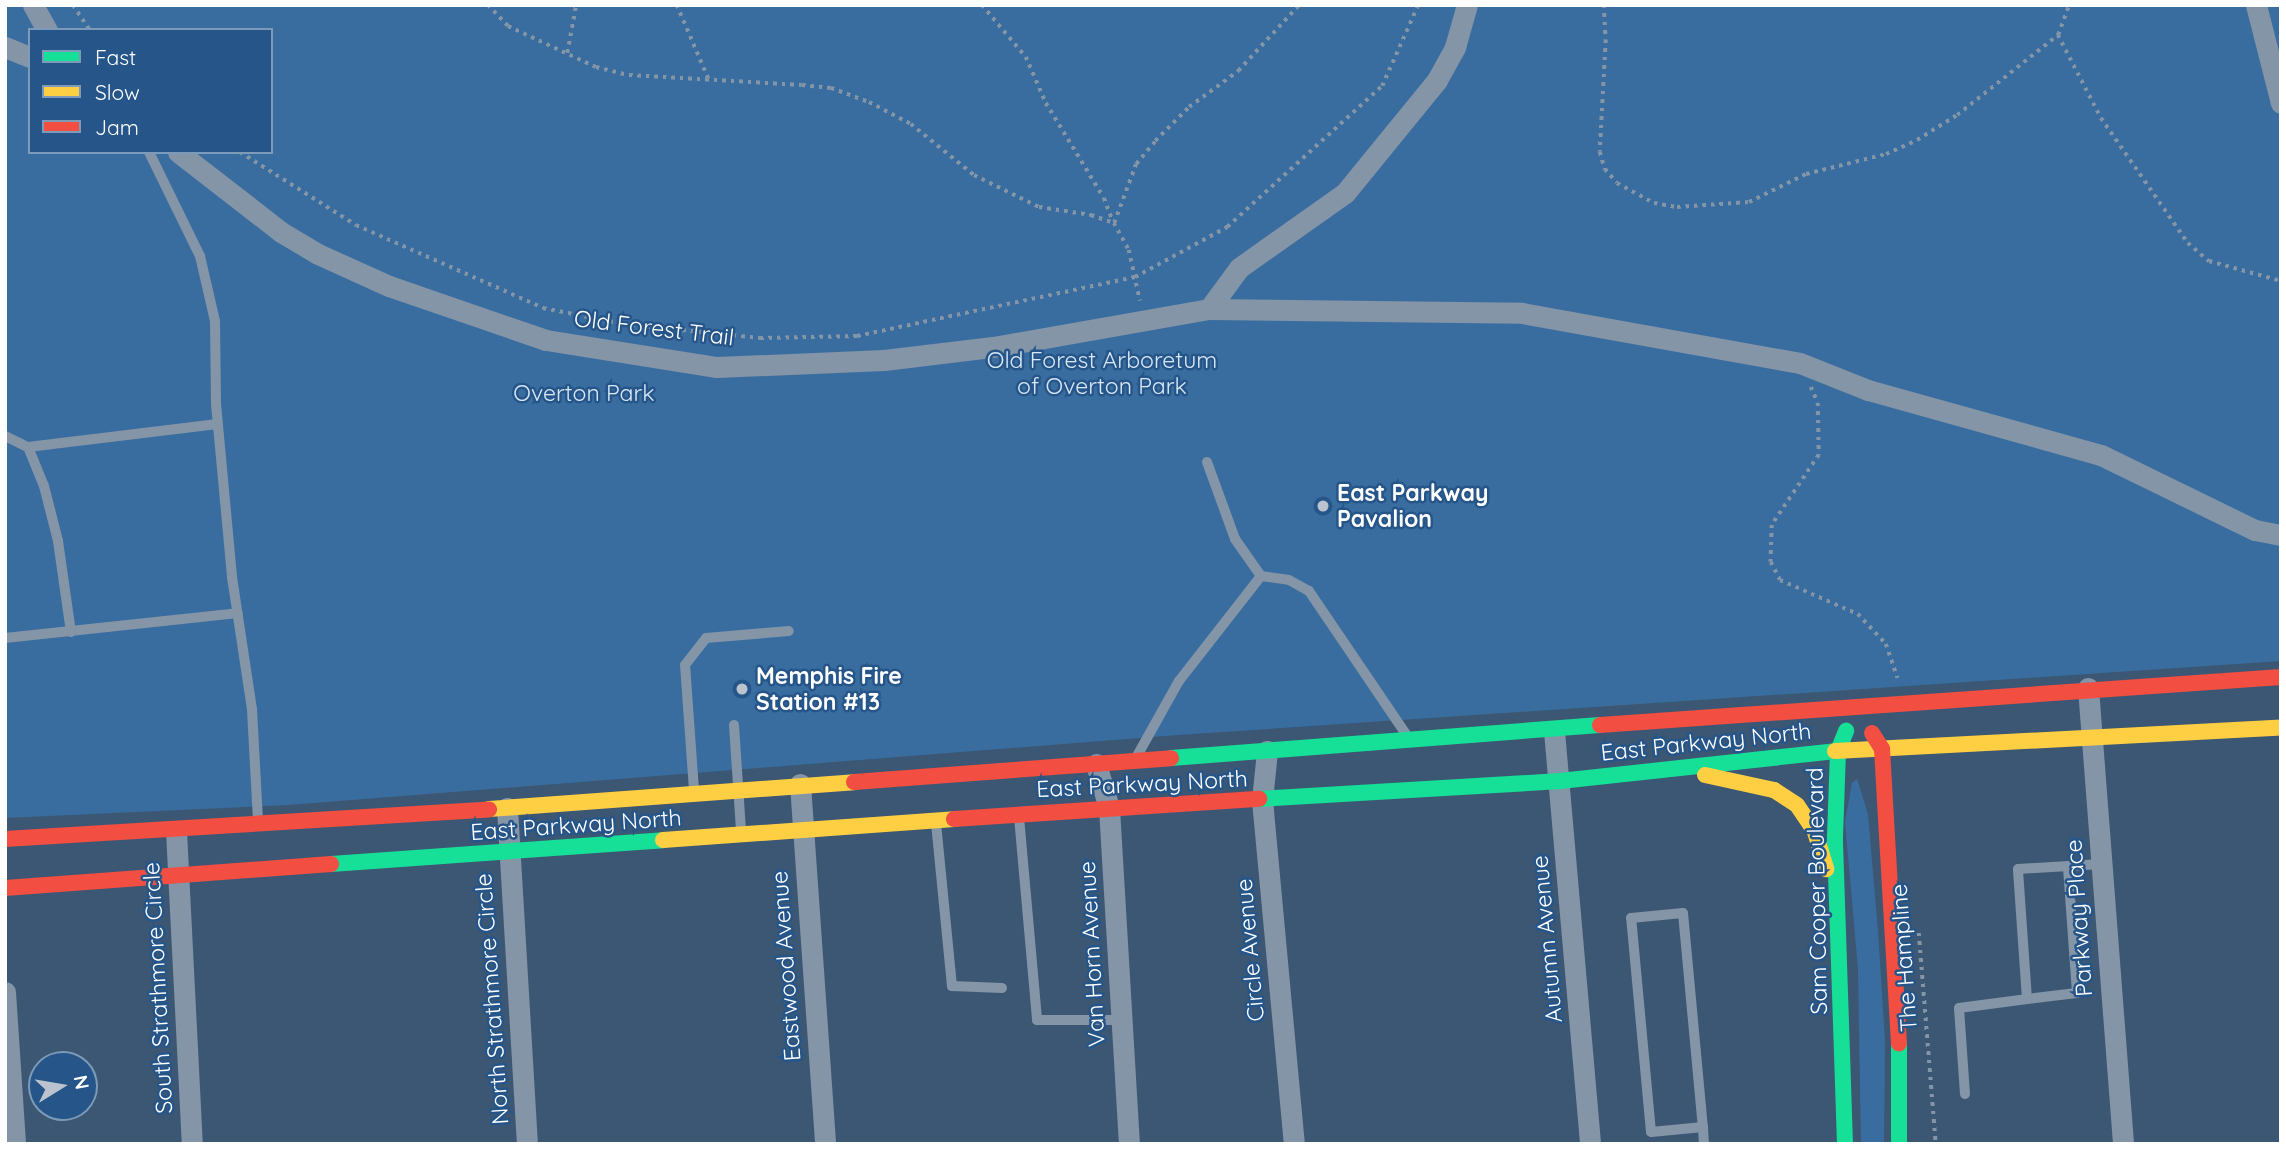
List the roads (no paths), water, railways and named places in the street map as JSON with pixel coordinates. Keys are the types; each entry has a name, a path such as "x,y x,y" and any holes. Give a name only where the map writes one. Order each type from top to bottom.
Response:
{"main road":[{"name":"East Parkway North","path":"5,839 176,831 507,808 800,784 1554,731 2088,688 2281,677"},
{"path":"1856,708 1882,749 1901,1090 1899,1144"},
{"name":"Sam Cooper Boulevard","path":"1845,1144 1838,751 1856,708"},
{"name":"East Parkway North","path":"5,888 1019,814 1560,781 1838,751 2091,735 2281,728"},
{"path":"1666,769 1743,781 1774,790 1797,805 1815,832 1839,909"}],"street":[{"path":"33,5 46,28"},
{"path":"1209,309 1238,268 1319,216 1345,193 1437,80 1455,47 1467,5"},
{"path":"2256,5 2281,103"},
{"path":"5,47 28,56"},
{"name":"Old Forest Trail","path":"181,154 281,232 389,286 546,340 704,365 884,360 1209,309 1522,313 1800,363 1868,390 2101,454 2255,530 2281,536"},
{"name":"Parkway Place","path":"2088,688 2123,1144"},
{"name":"Autumn Avenue","path":"1554,731 1590,1144"},
{"name":"Circle Avenue","path":"1267,751 1262,800 1294,1144"},
{"name":"Van Horn Avenue","path":"1096,764 1109,808 1129,1144"},
{"name":"Eastwood Avenue","path":"800,784 825,1144"},
{"name":"North Strathmore Circle","path":"507,808 527,1144"},
{"name":"South Strathmore Circle","path":"176,831 192,1144"},
{"path":"5,992 15,1144"}],"lane":[{"path":"150,154 200,256 215,321 218,425 238,613 252,710 258,825"},
{"path":"5,436 28,447 218,425"},
{"path":"28,447 58,541 71,632"},
{"path":"1207,461 1236,539 1261,576 1289,580 1309,591 1410,741"},
{"path":"1135,761 1178,681 1261,576"},
{"path":"5,638 238,613"},
{"path":"695,793 685,665 706,638 789,631"},
{"path":"734,725 741,835"},
{"path":"1019,814 1037,1020 1122,1020"},
{"path":"935,820 951,986 1002,988"},
{"path":"2027,999 2018,869 2101,864"},
{"path":"1965,1094 1959,1008 2077,993 2068,866"},
{"path":"1703,1127 1651,1132 1631,918 1683,913 1703,1127 1704,1144"}],"place":[{"name":"East Parkway Pavalion","path":"1323,506"},
{"name":"Memphis Fire Station #13","path":"742,689"}],"park label":[{"name":"Old Forest Arboretum of Overton Park","path":"1102,373"},
{"name":"Overton Park","path":"584,393"}]}
